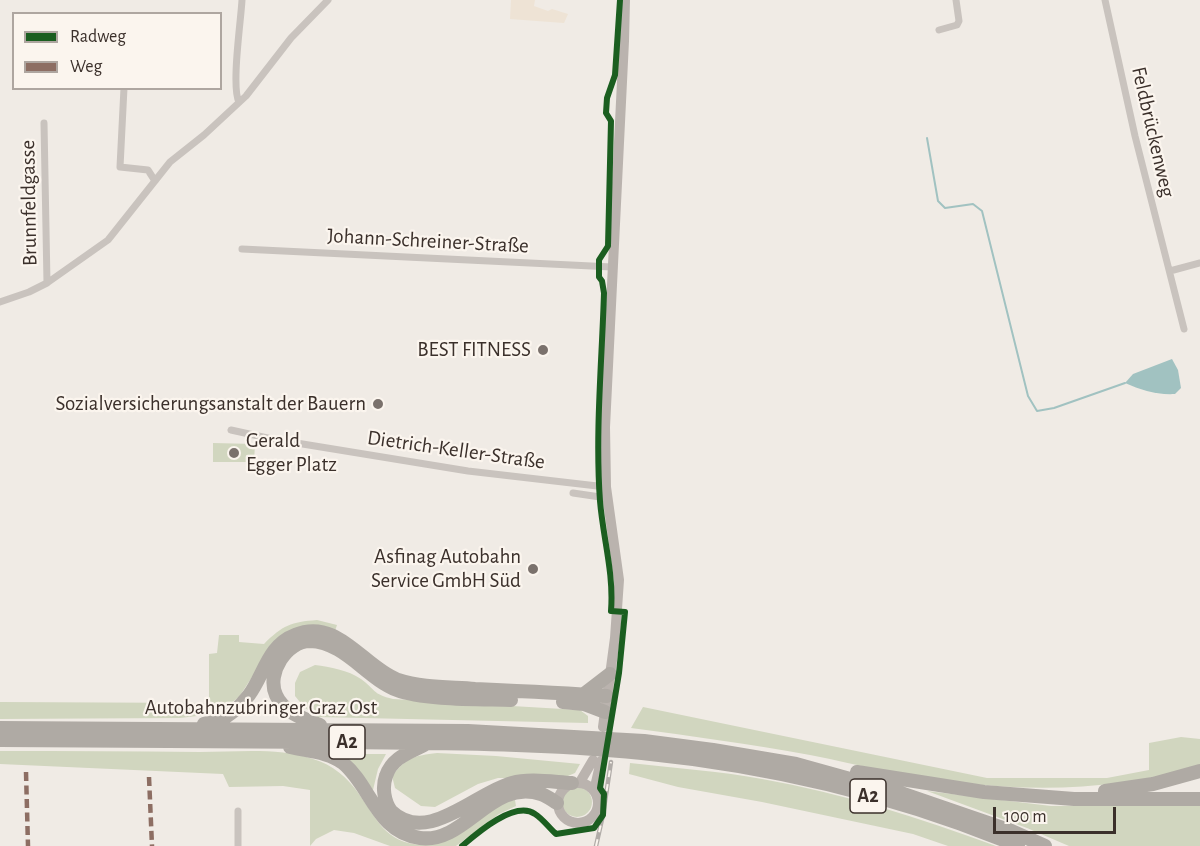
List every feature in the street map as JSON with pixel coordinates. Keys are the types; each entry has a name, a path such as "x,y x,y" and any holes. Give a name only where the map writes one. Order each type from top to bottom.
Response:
{"highway":[{"path":"193,729 224,718 240,705 249,696 269,657 288,639 294,635 316,632 328,633 339,639 390,676 409,683 607,696"},
{"path":"333,729 307,721 293,713 275,693 273,685 277,664 290,649 305,641 336,648 379,681 407,693 569,702 584,704 604,712"},
{"path":"584,694 610,674"},
{"name":"Autobahnzubringer Graz Ost","path":"0,728 468,731 575,742 713,750 796,764 904,794 1009,830 1045,846"},
{"name":"Autobahnzubringer Graz Ost","path":"0,740 575,742"},
{"path":"265,741 340,761 351,771 372,804 389,824 403,833 419,838 437,838 447,834 483,808 512,793 540,794 557,802"},
{"path":"428,742 396,760 383,785 388,808 403,822 412,826 422,828 441,824 489,793 516,782 576,783"},
{"name":"Autobahnzubringer Graz Ost","path":"643,747 783,774 892,802 1018,846"},
{"path":"796,764 831,767 984,792 1074,799 1200,799"},
{"path":"1052,796 1153,784 1200,771"}],"main road":[{"path":"603,727 615,638 619,580 606,492 605,406 625,0"},
{"path":"576,783 588,785 594,791 599,803 595,814 588,821 579,823 567,820 561,814 557,802 563,790 576,783 597,761 594,791"}],"street":[{"path":"239,102 236,97 236,82 242,0"},
{"path":"0,302 47,283 108,240 170,162 204,135 239,102 291,38 322,3 328,0"},
{"path":"939,30 957,25 959,21 956,0"},
{"name":"Feldbrückenweg","path":"1106,0 1136,136 1184,329"},
{"path":"124,90 120,167 148,170 155,181"},
{"name":"Brunnfeldgasse","path":"44,123 47,283"},
{"name":"Johann-Schreiner-Straße","path":"242,249 612,267"},
{"path":"1170,271 1200,263"},
{"name":"Dietrich-Keller-Straße","path":"231,430 458,470 606,492"},
{"path":"573,493 606,492"},
{"path":"238,811 238,846"}],"green space":[{"name":"Gerald Egger Platz","path":"213,443 255,444 254,462 213,462"},
{"path":"317,620 337,625 335,631 252,677 239,697 223,709 206,715 180,718 0,719 0,702 209,703 209,654 217,653 219,635 239,635 239,642 264,644 288,626"},
{"path":"315,665 350,673 378,693 393,699 580,710 588,716 588,723 317,717 295,696 295,683 300,672"},
{"path":"643,707 987,778 1107,778 1149,770 1149,743 1181,737 1200,739 1200,766 1141,780 1052,788 992,786 943,781 765,747 631,728"},
{"path":"0,751 257,751 300,755 333,768 350,782 377,821 391,835 399,840 422,845 450,837 495,805 515,800 516,806 499,814 456,846 390,846 354,833 334,830 316,839 310,846 310,790 283,786 229,787 223,774 0,764"},
{"path":"437,753 580,764 575,773 563,778 498,778 478,784 435,807 421,806 395,788 392,776 412,758"},
{"path":"339,754 386,754 378,769 373,790 356,767"},
{"path":"630,763 746,776 822,791 910,816 996,846 948,846 913,834 678,787 629,774"},
{"path":"577,787 587,792 592,802 587,812 577,817 567,812 562,802 567,792"},
{"path":"927,791 1051,806 1200,805 1200,846 1069,846"}],"shaded area":[{"path":"511,0 535,0 534,6 568,14 564,23 510,19"}],"water":[{"path":"1172,359 1178,370 1181,388 1175,394 1149,392 1125,383 1133,374"}],"waterway":[{"path":"927,138 938,201 945,208 973,204 982,211 1028,396 1037,411 1054,408 1125,383"}],"railway":[{"path":"596,846 611,762"}],"marked path":[{"path":"26,772 28,846"},
{"path":"149,777 152,846"}],"cycle path":[{"path":"462,846 497,820 517,811 535,814 556,834 594,828 603,815 604,794 600,788 619,673 625,612 611,611 610,569 601,515 598,449 604,293 599,277 599,260 608,246 611,121 606,113 607,98 615,75 620,0"}],"place":[{"name":"BEST FITNESS","path":"543,350"},
{"name":"Sozialversicherungsanstalt der Bauern","path":"378,404"},
{"name":"Gerald Egger Platz","path":"234,453"},
{"name":"Asfinag Autobahn Service GmbH Süd","path":"533,569"}]}
